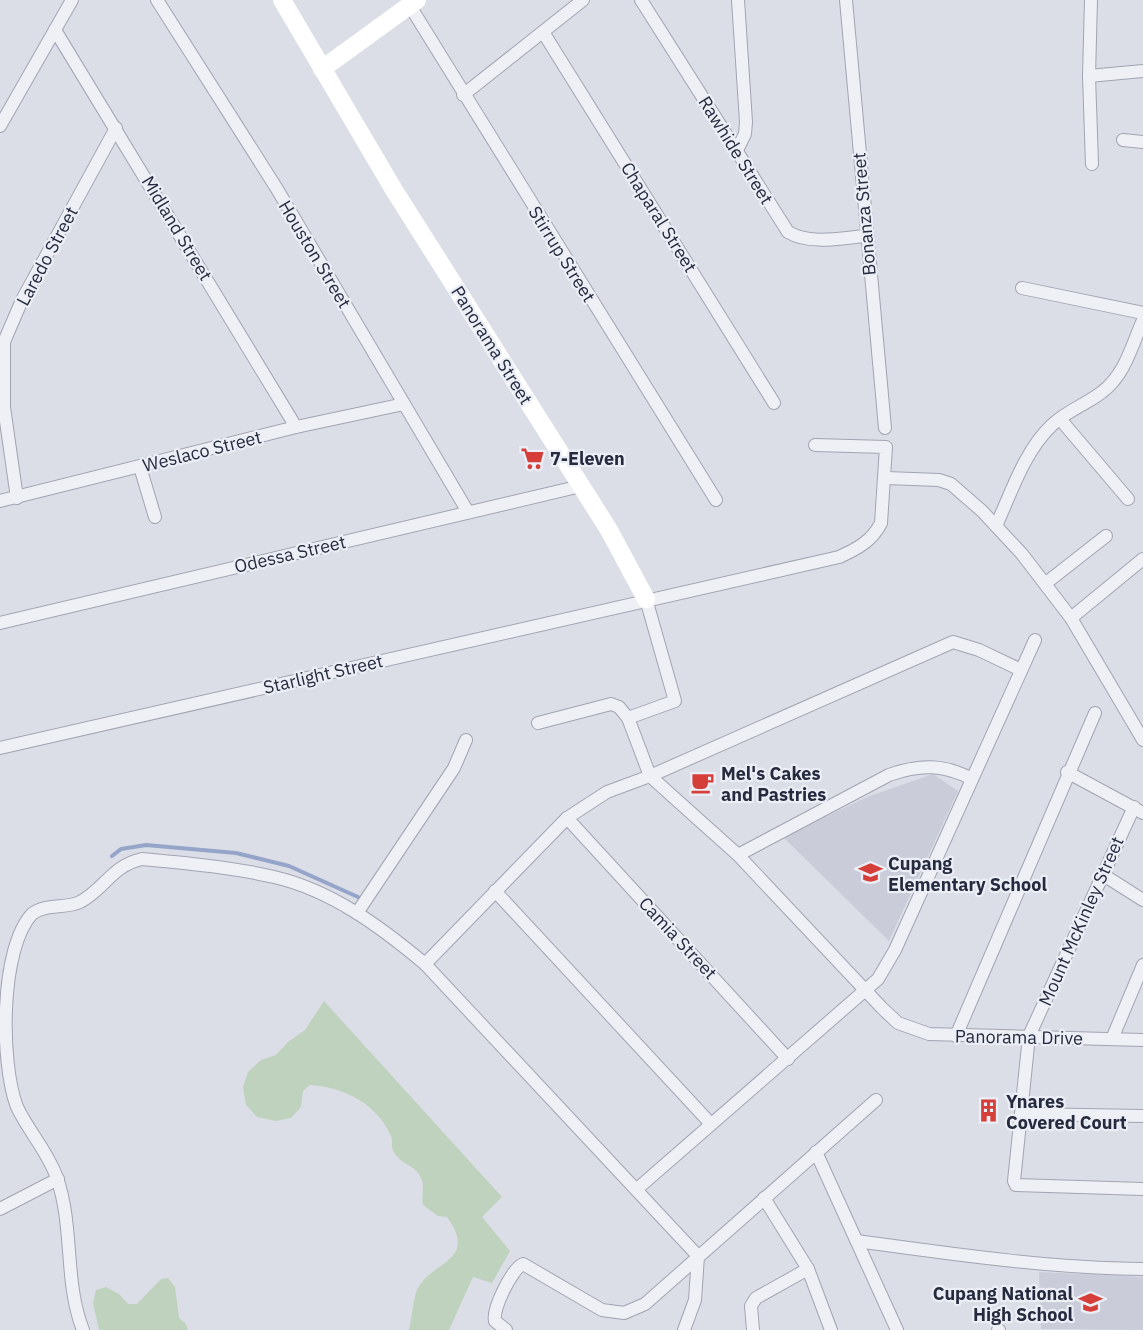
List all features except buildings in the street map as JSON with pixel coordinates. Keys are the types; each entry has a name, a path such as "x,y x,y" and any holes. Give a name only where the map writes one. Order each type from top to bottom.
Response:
{"street":[{"path":"0,126 72,0"},
{"name":"Houston Street","path":"157,0 277,189 468,512"},
{"name":"Panorama Street","path":"282,0 394,190 581,486 646,599 675,701 628,718"},
{"path":"463,95 583,0"},
{"name":"Rawhide Street","path":"641,0 788,232 797,237 809,239 866,236"},
{"path":"737,150 745,134 746,122 738,0"},
{"name":"Bonanza Street","path":"846,0 885,428"},
{"path":"1091,0 1089,76 1092,164"},
{"path":"322,69 413,3"},
{"name":"Stirrup Street","path":"413,3 463,95 716,500"},
{"name":"Midland Street","path":"55,30 296,427"},
{"name":"Chaparal Street","path":"543,32 774,403"},
{"path":"1089,76 1143,71"},
{"name":"Laredo Street","path":"17,498 4,407 4,342 22,300 116,128"},
{"path":"1123,140 1143,142"},
{"path":"1022,288 1143,313"},
{"path":"996,526 1031,452 1052,425 1113,382 1122,370 1143,320"},
{"name":"Weslaco Street","path":"0,501 296,427 404,404"},
{"path":"1060,419 1128,500"},
{"name":"Starlight Street","path":"0,748 570,619 646,599 839,557 851,551 877,531 884,512 885,446 815,445"},
{"path":"140,467 155,518"},
{"path":"886,478 928,478 951,484 996,526 1046,583 1071,618 1143,740"},
{"name":"Odessa Street","path":"0,623 581,486"},
{"path":"1046,583 1106,536"},
{"path":"1071,618 1143,559"},
{"path":"637,1189 867,992 886,968 1035,640"},
{"path":"425,964 567,818 607,792 650,776 953,642 979,650 1021,670"},
{"path":"538,723 611,704 619,706 628,718 650,776 738,855 867,992"},
{"path":"956,1036 1067,772 1095,713"},
{"path":"357,913 454,768 466,740"},
{"path":"738,855 880,779 906,769 941,767 972,779"},
{"path":"1067,772 1138,810"},
{"name":"Mount McKinley Street","path":"1138,810 1102,874 1029,1036 1016,1185 1143,1189"},
{"name":"Camia Street","path":"567,818 788,1059"},
{"path":"83,1330 75,1301 58,1179 37,1137 18,1109 4,1082 2,974 14,938 37,910 69,906 84,900 126,862 142,859 275,877 318,893 357,913 390,935 425,964 698,1256 695,1300 684,1330"},
{"path":"1102,874 1143,900"},
{"path":"495,891 711,1124"},
{"path":"1112,1039 1143,965"},
{"name":"Panorama Drive","path":"867,992 898,1023 922,1033 956,1036 1143,1040"},
{"path":"506,1330 500,1326 494,1315 519,1265 527,1265 602,1310 624,1313 635,1310 656,1297 698,1256 876,1100"},
{"path":"1022,1114 1143,1116"},
{"path":"816,1152 897,1330"},
{"path":"0,1209 58,1179"},
{"path":"764,1198 808,1269 831,1330"},
{"path":"857,1241 999,1260 1087,1268 1143,1269"},
{"path":"753,1330 752,1306 756,1298 808,1269"}],"shaded area":[{"name":"Cupang Elementary School","path":"933,774 958,791 889,941 783,837 867,797"},
{"name":"Cupang National High School","path":"1039,1272 1143,1277 1143,1330 1041,1329"}],"green space":[{"path":"324,1001 502,1197 482,1217 510,1251 492,1283 473,1277 449,1330 409,1330 418,1288 424,1279 449,1259 458,1243 447,1217 438,1216 423,1205 421,1178 415,1170 395,1155 391,1136 377,1115 358,1099 347,1094 323,1086 310,1085 303,1091 301,1107 291,1118 276,1121 257,1117 246,1105 243,1087 248,1072 261,1060 276,1055 288,1042 305,1030"},
{"path":"168,1278 175,1287 179,1318 186,1324 188,1330 99,1330 93,1303 96,1290 106,1287 119,1294 128,1304 137,1304 161,1279"}],"waterway":[{"path":"112,856 121,849 146,845 236,853 289,866 358,897"}],"place":[{"name":"7-Eleven","path":"532,458"},
{"name":"Mel's Cakes and Pastries","path":"703,783"},
{"name":"Cupang Elementary School","path":"870,873"},
{"name":"Ynares Covered Court","path":"988,1111"},
{"name":"Cupang National High School","path":"1091,1303"}]}
